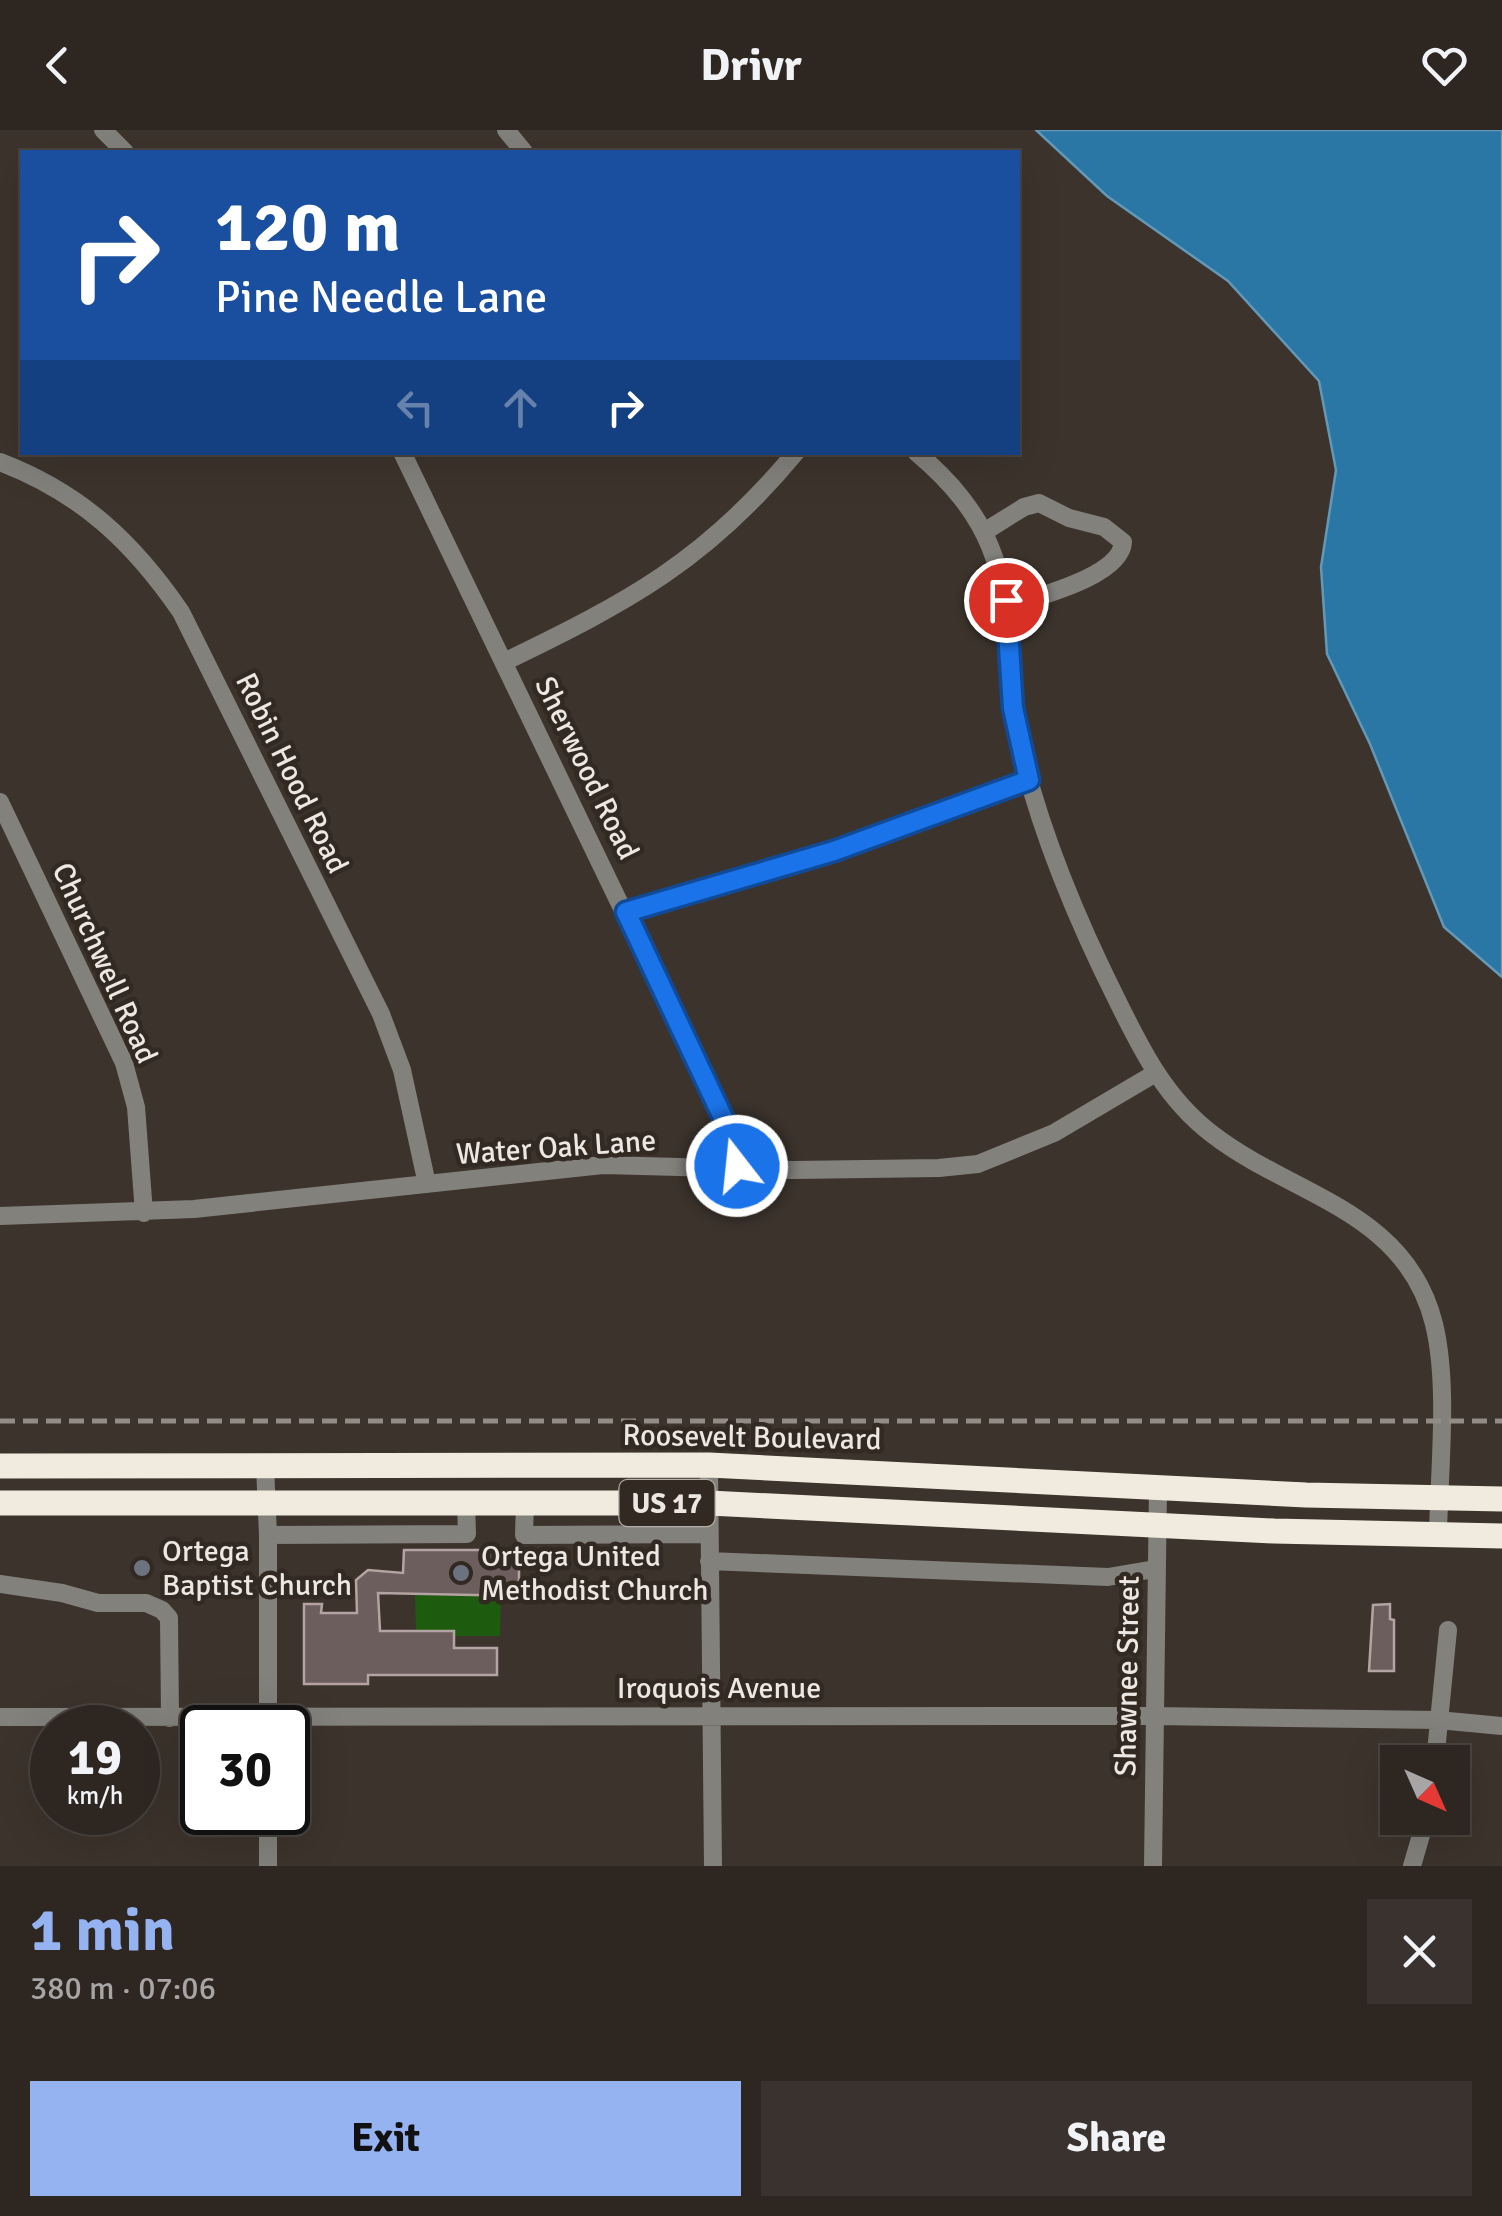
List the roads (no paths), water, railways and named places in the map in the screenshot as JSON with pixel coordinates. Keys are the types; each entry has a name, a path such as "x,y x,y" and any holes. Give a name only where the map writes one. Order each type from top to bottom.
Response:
{"highway":[{"name":"Roosevelt Boulevard","path":"0,1466 709,1465 1439,1500 1502,1499"},
{"name":"US 17","path":"0,1504 709,1503 1157,1525 1502,1536"}],"street":[{"path":"103,130 123,150"},
{"path":"506,130 522,150"},
{"name":"Sherwood Road","path":"403,455 726,1124 737,1166"},
{"path":"504,662 620,605 683,564 748,508 793,455"},
{"path":"919,455 954,488 984,532 1000,567 1007,607 1013,708 1029,780 1080,924 1154,1074 1180,1105 1230,1148 1355,1216 1392,1246 1428,1306 1437,1340 1438,1535"},
{"name":"Robin Hood Road","path":"0,462 58,489 91,511 145,561 182,612 381,1014 402,1070 427,1184"},
{"path":"984,532 1024,507 1039,503 1069,518 1104,527 1123,542 1120,554 1092,575 1007,607"},
{"path":"626,912 834,851 1029,780"},
{"name":"Churchwell Road","path":"0,802 124,1062 136,1107 144,1213"},
{"name":"Water Oak Lane","path":"0,1216 144,1213 603,1165 793,1170 978,1164 1054,1133 1154,1074"},
{"path":"709,1465 713,1866"},
{"path":"265,1466 268,1705"},
{"name":"Shawnee Street","path":"1153,1866 1158,1487"},
{"path":"268,1535 468,1534 466,1502"},
{"path":"524,1503 524,1535 709,1534"},
{"path":"710,1562 1108,1577 1155,1569"},
{"path":"0,1584 98,1603 146,1603 162,1610 169,1618 170,1718"},
{"path":"1436,1745 1448,1630"},
{"name":"Iroquois Avenue","path":"310,1722 711,1716 1154,1716 1438,1720 1502,1726"},
{"name":"Iroquois Avenue","path":"0,1717 180,1719"},
{"path":"268,1835 268,1866"},
{"path":"1412,1866 1421,1835"}],"water":[{"path":"1036,130 1502,130 1502,977 1444,927 1370,744 1327,654 1321,567 1336,470 1319,381 1228,281 1107,196"}],"railway":[{"path":"0,1421 1502,1421"}],"place":[{"name":"Ortega Baptist Church","path":"142,1568"},
{"name":"Ortega United Methodist Church","path":"461,1573"}]}
